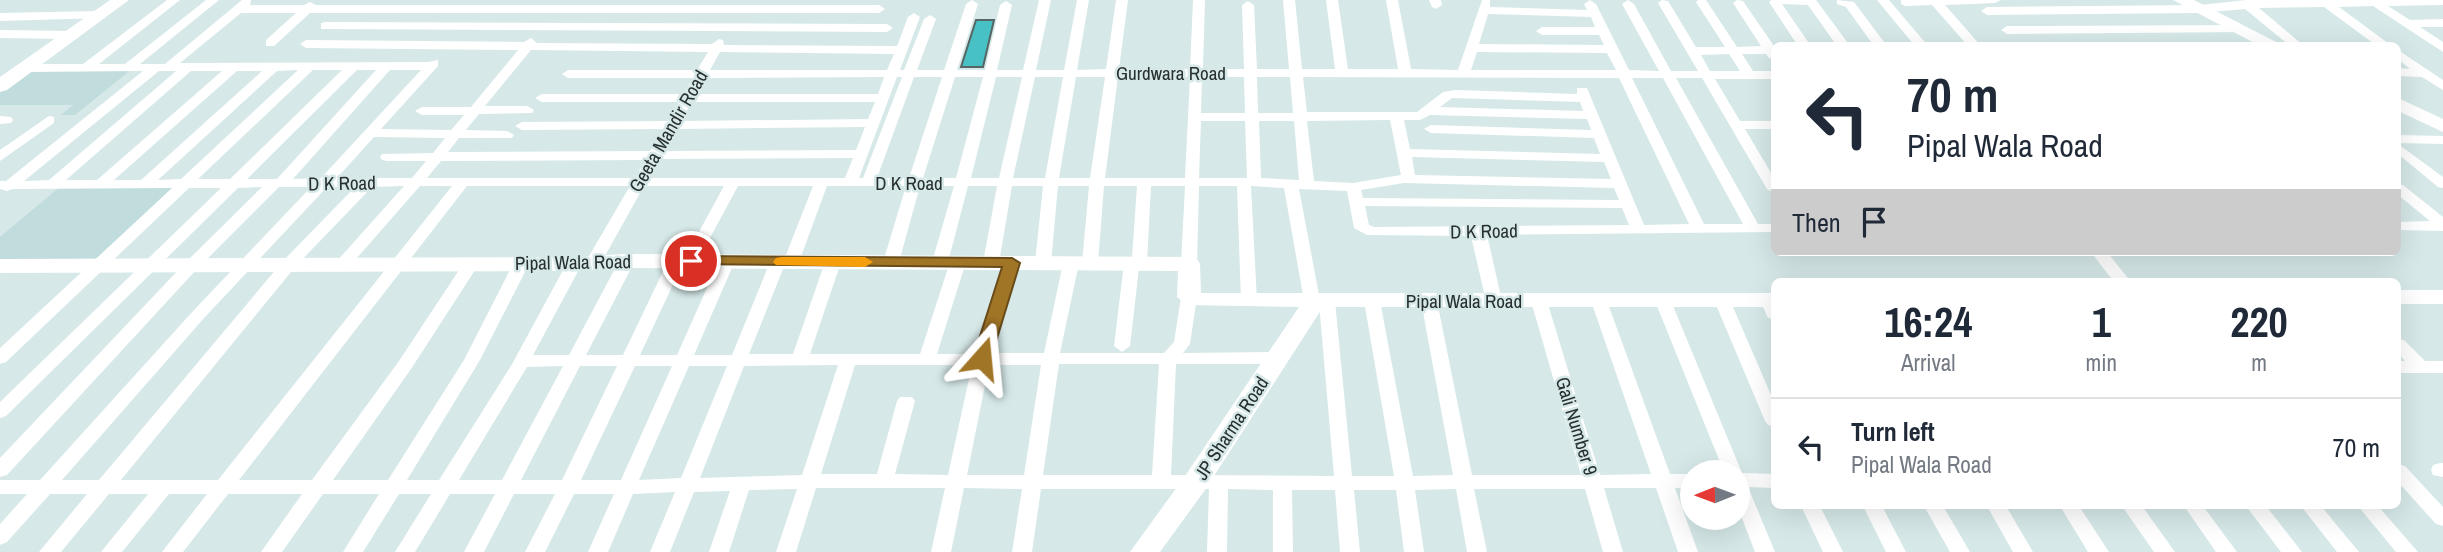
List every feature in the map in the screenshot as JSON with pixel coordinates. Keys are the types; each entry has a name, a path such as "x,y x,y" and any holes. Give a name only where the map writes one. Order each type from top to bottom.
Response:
{"street":[{"path":"1,84 121,0"},
{"path":"86,68 174,0"},
{"path":"127,68 213,0"},
{"path":"941,552 1001,263 1005,183 1045,0"},
{"path":"1043,263 1051,183 1083,0"},
{"path":"1022,552 1051,358 1080,263 1097,183 1122,0"},
{"path":"1161,482 1169,358 1182,344 1189,297 1199,0"},
{"path":"1289,0 1307,186"},
{"path":"1332,0 1342,73"},
{"path":"1392,0 1405,74"},
{"path":"1883,0 1919,42"},
{"path":"1905,2 1995,0"},
{"path":"2181,0 2203,6 2267,42"},
{"path":"1803,42 1780,1 1811,1 1841,42"},
{"path":"2324,1 2380,42"},
{"path":"2373,1 2443,48"},
{"path":"1987,11 2203,6 2245,2 2443,1"},
{"path":"1702,2 1749,75"},
{"path":"1841,2 1850,4 1878,42"},
{"path":"1936,2 1971,42"},
{"path":"2245,2 2293,42"},
{"path":"1664,3 1771,184"},
{"path":"1739,3 1771,49"},
{"path":"3,188 244,4 488,8 563,4 744,4 879,9"},
{"path":"270,43 312,4"},
{"path":"343,264 416,182 563,4"},
{"name":"Geeta Mandir Road","path":"405,552 521,361 638,182 744,4"},
{"path":"891,262 972,4"},
{"path":"1628,4 1665,75 1754,229"},
{"path":"927,358 949,262 963,183 1006,5"},
{"path":"1248,5 1251,115 1250,301"},
{"path":"1463,75 1485,5 1593,9 1699,229"},
{"path":"0,537 241,265 324,183 488,8"},
{"path":"2,18 99,15"},
{"path":"850,183 914,17"},
{"path":"868,183 930,19"},
{"path":"2408,24 2443,23"},
{"path":"325,26 887,28"},
{"path":"2007,30 2241,29"},
{"path":"1542,32 1603,31"},
{"path":"0,34 72,35"},
{"path":"306,44 901,50"},
{"path":"1472,48 1611,49"},
{"path":"1693,51 1771,52"},
{"path":"2401,56 2443,86"},
{"path":"26,68 431,66"},
{"path":"0,412 353,67"},
{"path":"0,470 191,266 278,183 386,67"},
{"path":"52,185 187,68"},
{"path":"100,185 233,68"},
{"path":"145,184 272,68"},
{"path":"0,358 309,68"},
{"path":"2401,72 2443,73"},
{"name":"Gurdwara Road","path":"568,74 1771,75"},
{"path":"1574,76 1638,229"},
{"path":"1193,117 1420,116 1450,94 1585,98"},
{"path":"542,98 883,98"},
{"path":"2401,105 2443,126"},
{"path":"422,111 527,110"},
{"path":"1430,111 1592,115"},
{"path":"1396,116 1409,179"},
{"path":"0,157 50,120"},
{"path":"522,126 873,123"},
{"path":"1737,125 1771,125"},
{"path":"1431,129 1600,134"},
{"path":"369,133 507,135"},
{"path":"2401,139 2443,140"},
{"path":"2401,150 2443,184"},
{"path":"1404,153 1610,158"},
{"path":"387,157 861,154"},
{"path":"1355,195 1409,179 1620,184"},
{"path":"50,552 289,264 368,182"},
{"name":"D K Road","path":"3,188 52,185 368,182 1249,182 1291,184 1355,195 1362,228 1368,231 1771,229"},
{"path":"172,552 463,182"},
{"path":"535,552 628,360 684,261 733,183"},
{"path":"660,552 690,485 739,359 821,183"},
{"path":"1122,346 1136,263 1144,183"},
{"path":"1291,184 1318,301 1350,552"},
{"path":"2401,190 2443,225"},
{"path":"1355,195 1628,204"},
{"path":"2401,226 2443,225"},
{"path":"1478,231 1494,301"},
{"path":"2102,256 2120,278"},
{"path":"474,552 627,261"},
{"name":"Pipal Wala Road","path":"2,268 627,261 1189,264"},
{"path":"598,552 727,261"},
{"path":"800,358 833,262"},
{"path":"271,552 405,365 471,264"},
{"path":"354,552 472,360 521,264"},
{"name":"Pipal Wala Road","path":"1189,297 1195,300 1250,301 1722,300 1771,305"},
{"path":"2401,297 2443,297"},
{"path":"1722,300 1771,414"},
{"name":"JP Sharma Road","path":"1144,552 1207,483 1276,358 1318,301"},
{"path":"1372,301 1405,483 1414,552"},
{"path":"1429,301 1477,552"},
{"name":"Gali Number 9","path":"1539,301 1613,552"},
{"path":"1599,301 1688,552"},
{"path":"1663,301 1727,460"},
{"path":"2401,347 2421,367"},
{"path":"786,552 849,358"},
{"path":"521,361 1276,358"},
{"path":"2401,367 2443,367"},
{"path":"884,482 906,401"},
{"path":"2401,474 2443,519"},
{"path":"1750,480 1771,481"},
{"path":"0,487 627,487 809,482 1680,481"},
{"path":"719,552 742,483"},
{"path":"1207,483 1217,552"},
{"path":"1282,483 1283,552"},
{"path":"111,552 166,486"},
{"path":"1812,509 1833,552"},
{"path":"1874,509 1896,552"},
{"path":"1935,509 1960,552"},
{"path":"1998,509 2023,552"},
{"path":"2070,509 2099,552"},
{"path":"2134,509 2165,552"},
{"path":"2195,509 2228,552"},
{"path":"2257,509 2292,552"},
{"path":"2313,509 2349,552"},
{"path":"2370,509 2408,552"},
{"path":"1750,515 1765,552"}],"shaded area":[{"path":"133,68 75,115 61,115 73,105 0,105 0,90 30,69"},
{"path":"177,185 97,259 0,259 0,237 61,186"}],"building":[{"path":"976,20 994,20 983,67 961,67"}],"slow traffic":[{"path":"781,262 865,262"}],"route":[{"path":"691,261 1012,263 982,358"}]}
